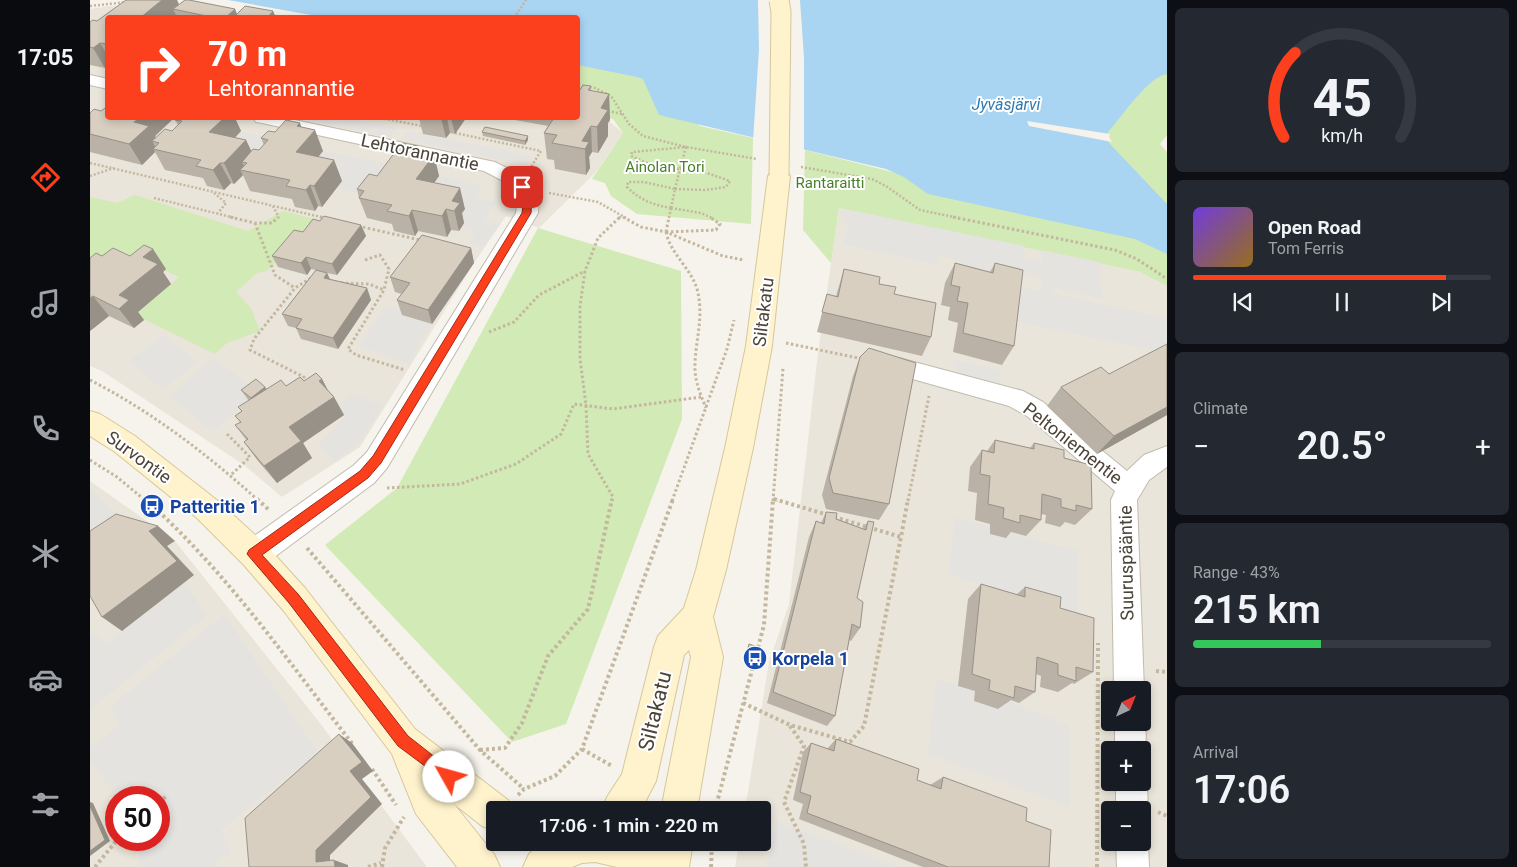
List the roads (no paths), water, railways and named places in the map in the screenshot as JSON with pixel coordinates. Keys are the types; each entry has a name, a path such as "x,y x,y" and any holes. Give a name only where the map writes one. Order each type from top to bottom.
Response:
{"main road":[{"name":"Siltakatu","path":"626,801 638,781 670,647 697,617 711,570 739,448 757,356 779,167 781,12 779,0"},
{"name":"Survontie","path":"90,422 125,444 208,510 254,554 294,599 403,741 429,801 482,867"},
{"path":"681,801 707,657 697,617"},
{"name":"Survontie","path":"403,741 486,806"},
{"path":"626,851 649,867"},
{"path":"670,867 673,851"}],"street":[{"path":"90,80 105,83"},
{"name":"Lehtorannantie","path":"254,554 364,474 377,460 526,213 528,204 525,194 516,180 489,166 271,120"},
{"name":"Peltoniementie","path":"899,367 1015,398 1028,406 1128,486"},
{"name":"Suuruspääntie","path":"1129,681 1124,500 1128,486 1154,460 1167,456"},
{"path":"1132,851 1133,867"}],"water":[{"name":"Jyväsjärvi","path":"228,0 1167,0 1167,74 1151,82 1135,98 1108,132 1107,138 1109,143 1167,204 1167,254 1135,239 928,194 904,177 886,169 659,115 643,79 580,65 580,15 311,15"}],"place":[{"name":"Patteritie 1","path":"152,506"},
{"name":"Korpela 1","path":"755,658"}],"park label":[{"name":"Ainolan Tori","path":"665,167"},
{"name":"Rantaraitti","path":"830,183"}]}
